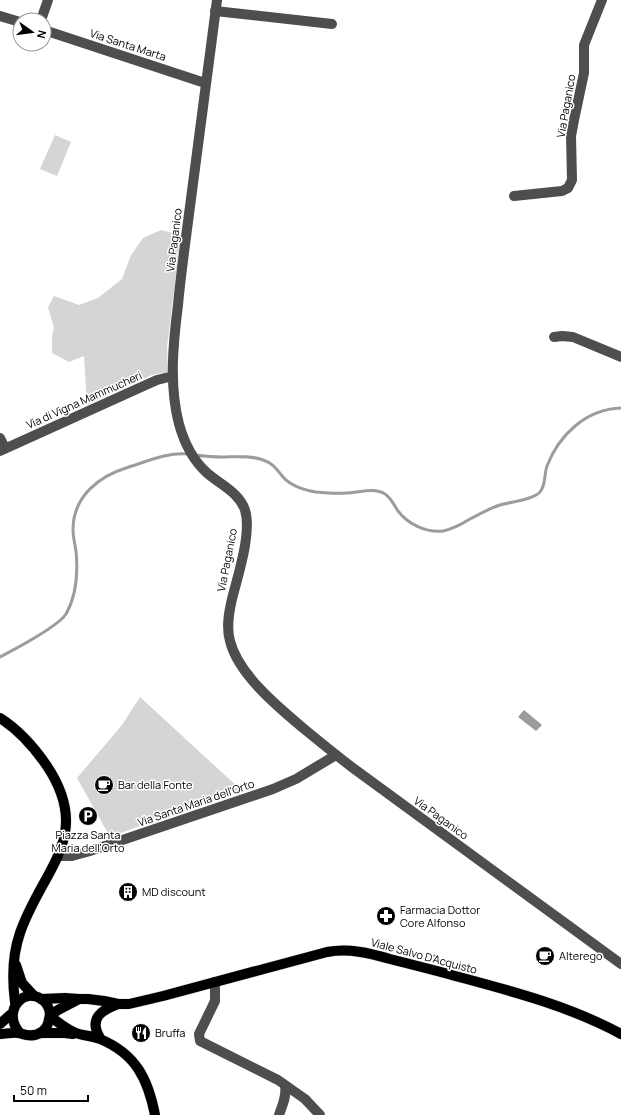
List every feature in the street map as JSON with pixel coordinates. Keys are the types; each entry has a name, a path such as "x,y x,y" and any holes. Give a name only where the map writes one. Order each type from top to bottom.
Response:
{"main road":[{"path":"0,718 20,733 46,765 59,788 64,802 66,819 63,840 58,856 20,934 14,960 13,978 15,1002"},
{"name":"Viale Salvo D'Acquisto","path":"37,997 97,1000 118,1004 129,1004 327,952 353,950 420,966 527,996 586,1018 621,1034"},
{"path":"14,960 22,982 37,997 46,1003 49,1010 49,1023 40,1034"},
{"path":"20,1033 14,1028 11,1022 11,1008 15,1002 21,998 27,996 37,997"},
{"path":"50,1016 79,999"},
{"path":"100,1038 96,1029 97,1019 100,1013 107,1008 118,1004"},
{"path":"0,1024 10,1015"},
{"path":"50,1016 71,1030 80,1034"},
{"path":"0,1034 20,1033 33,1036 40,1034 65,1033 100,1038 116,1047 138,1067 152,1099 155,1115"}],"street":[{"path":"44,12 48,0"},
{"name":"Via Paganico","path":"217,0 205,83 176,322 173,348 173,376 176,413 183,438 189,450 204,470 236,496 243,506 246,516 244,545 229,617 229,636 234,651 247,673 274,702 336,755 621,964"},
{"name":"Via Paganico","path":"514,196 562,191 568,188 571,184 571,136 584,73 584,45 602,0"},
{"path":"215,11 332,24"},
{"path":"0,16 12,20"},
{"name":"Via Santa Marta","path":"52,33 205,83"},
{"path":"554,337 573,337 621,357"},
{"name":"Via di Vigna Mammucheri","path":"0,438 2,449 157,380 173,376"},
{"name":"Via Santa Maria dell'Orto","path":"58,856 72,856 90,851 268,791 296,779 336,755"},
{"path":"215,982 214,1001 201,1028 197,1041 200,1041 269,1075 305,1099 320,1115"},
{"path":"279,1115 285,1096 285,1086"}],"shaded area":[{"path":"55,135 71,142 57,176 40,169"},
{"path":"161,230 181,235 167,347 168,372 152,375 87,405 84,356 69,362 52,353 52,336 54,328 48,307 54,296 79,305 98,298 122,279 131,255 143,238"},
{"path":"140,697 240,789 110,837 77,778 122,725"},
{"path":"524,710 542,725 536,731 518,717"}],"waterway":[{"path":"194,455 258,458 272,465 290,483 311,491 335,493 380,492 385,494 402,516 412,524 430,531 443,531 457,526 496,506 533,497 542,489 547,466 552,455 566,434 575,426 596,413 621,408"},
{"path":"0,657 46,631 61,619 70,607 75,591 77,575 76,551 73,533 74,518 83,497 90,489 98,482 118,471 173,454 188,454"}],"place":[{"name":"Bar della Fonte","path":"104,785"},
{"name":"Piazza Santa Maria dell'Orto","path":"88,816"},
{"name":"MD discount","path":"128,892"},
{"name":"Farmacia Dottor Core Alfonso","path":"386,916"},
{"name":"Alterego","path":"545,956"},
{"name":"Bruffa","path":"141,1033"}]}
